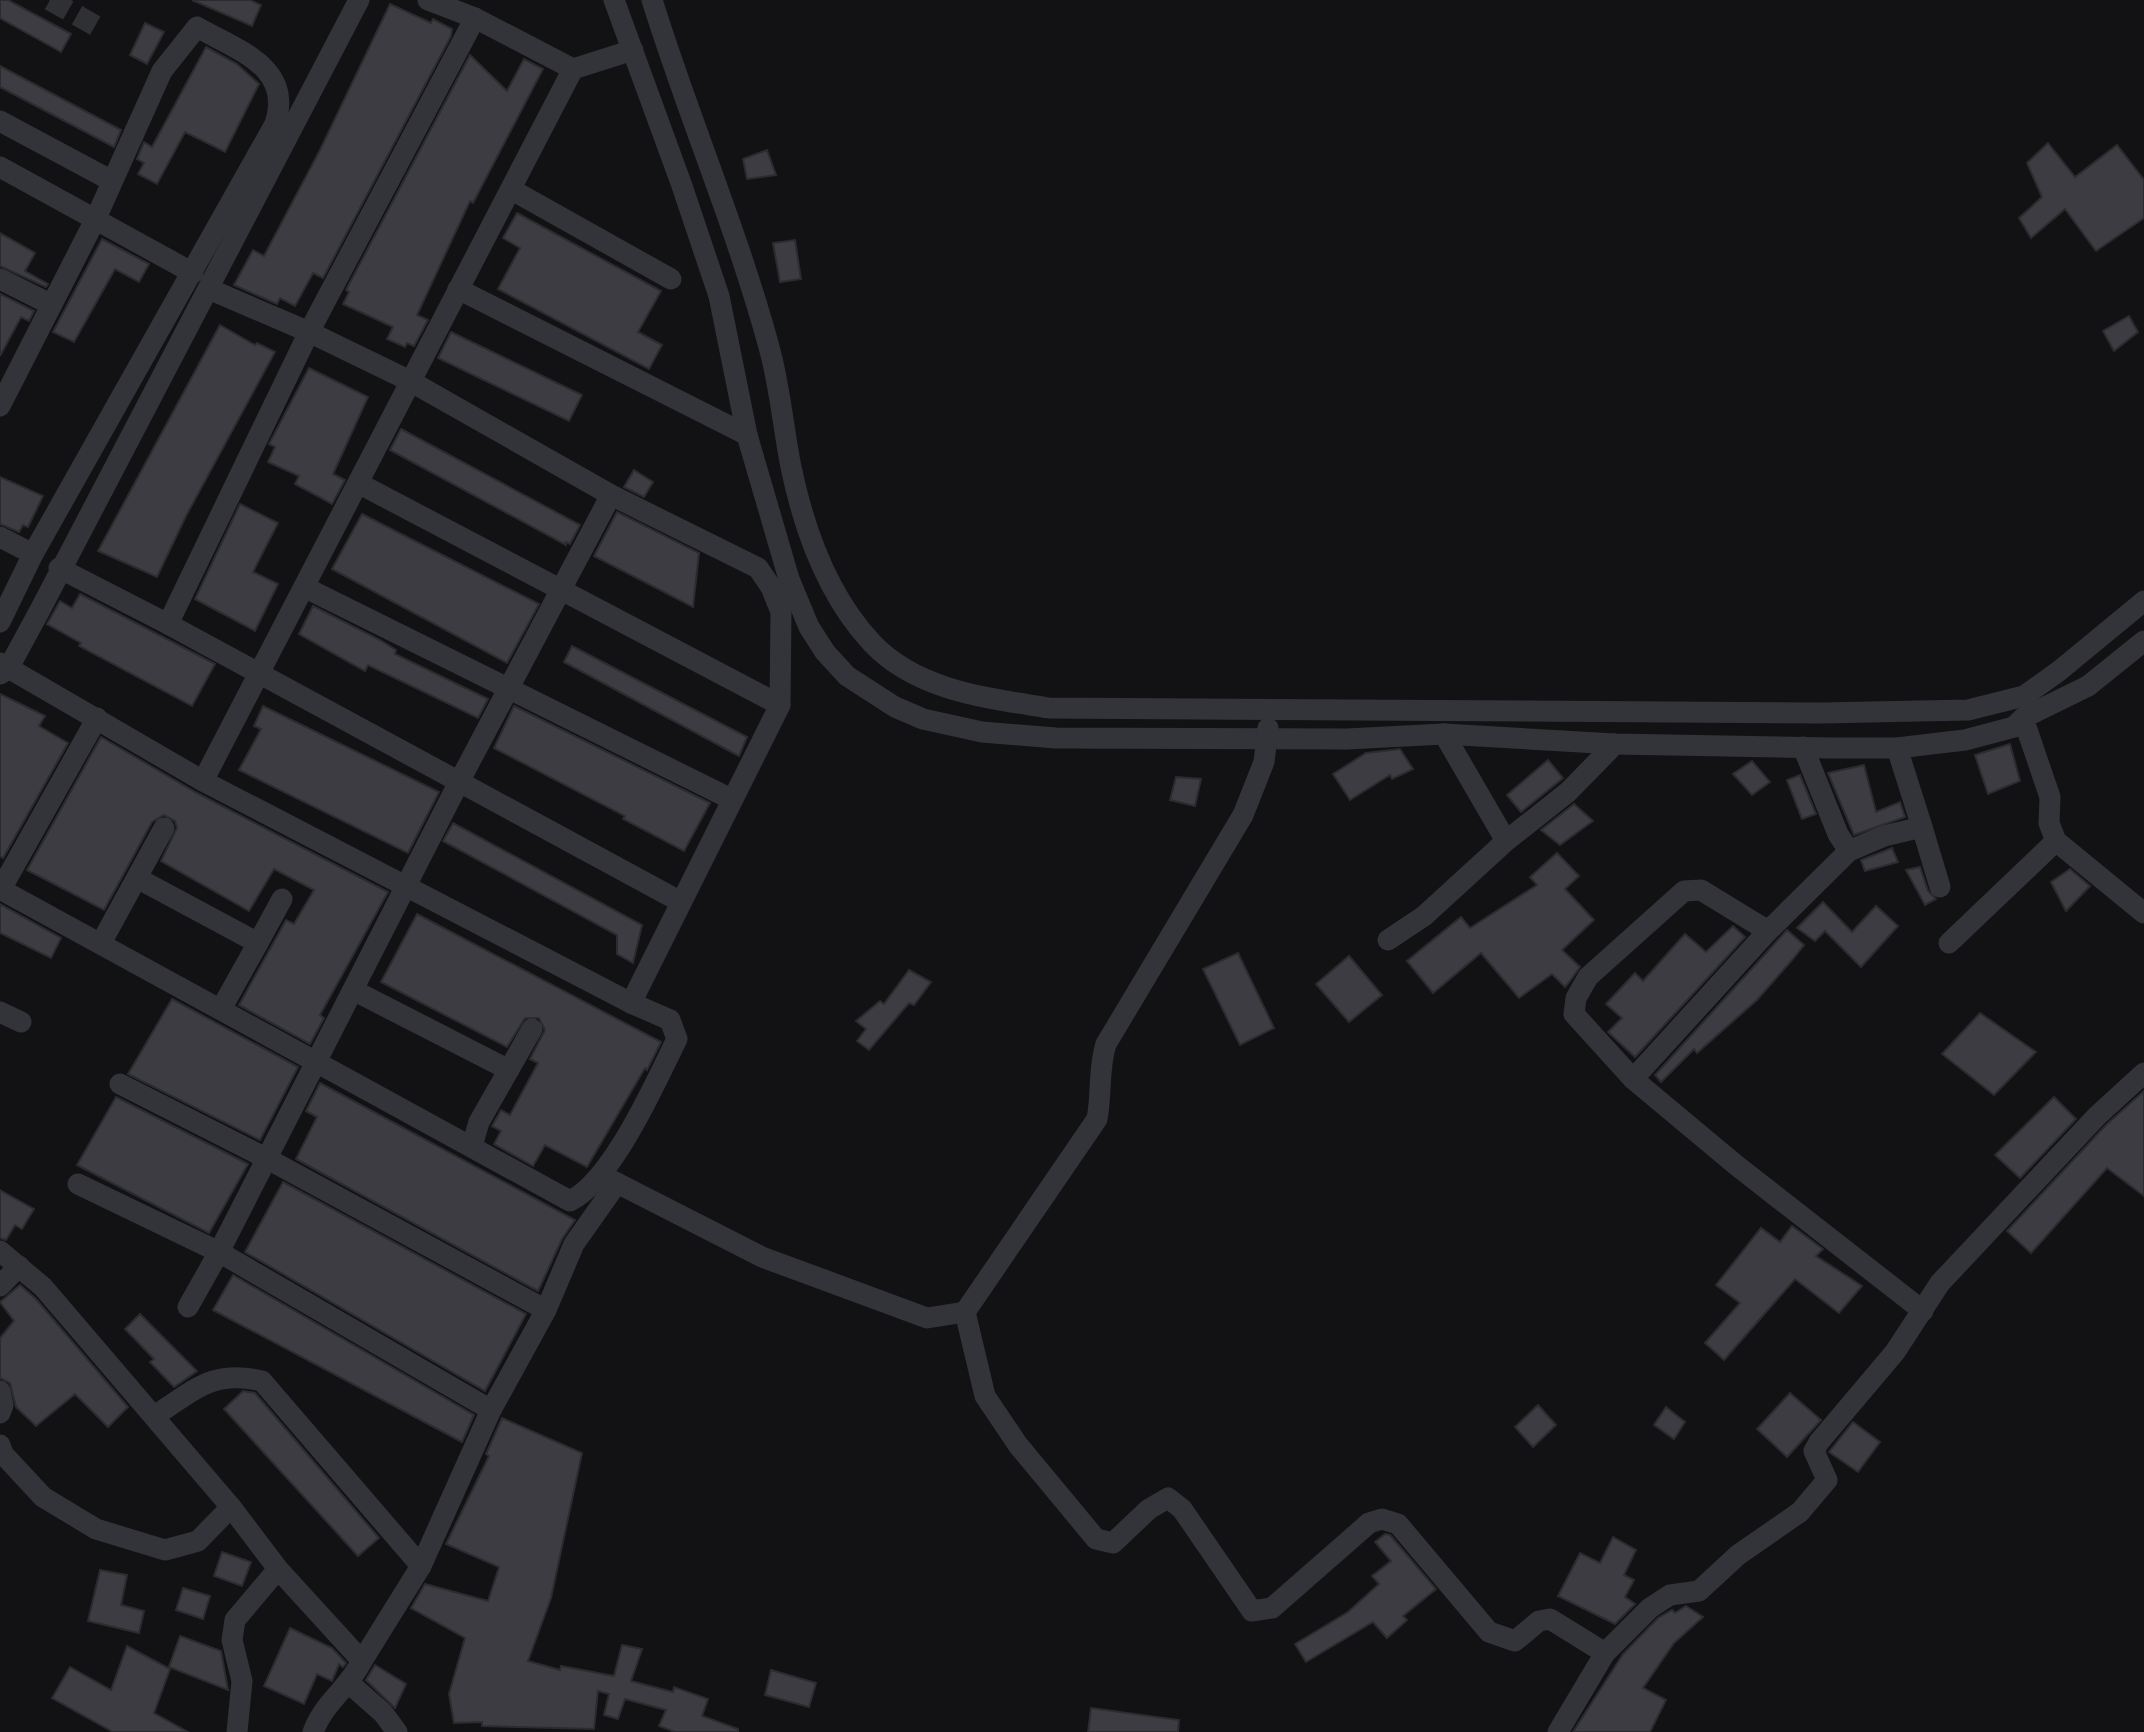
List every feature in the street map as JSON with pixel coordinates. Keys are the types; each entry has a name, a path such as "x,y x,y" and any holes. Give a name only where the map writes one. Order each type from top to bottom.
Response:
{"street":[{"path":"313,1732 326,1705 350,1684 421,1566 491,1410 546,1310 574,1244 677,1040 670,1020 631,1003 406,888 203,781 97,718 3,668 209,289 359,0"},
{"path":"428,0 475,18 573,69 633,50"},
{"path":"614,0 719,296 747,435 789,579 809,627 825,652 846,676 866,690 923,719 982,732 1056,738 1268,738 1444,734 1615,744 1897,748 1965,740 2014,727 2022,718 2088,686 2144,641"},
{"path":"652,0 770,349 792,470 809,530 835,592 874,645 920,677 945,687 1049,708 1835,713 1968,710 2005,702 2032,691 2144,601"},
{"path":"168,624 309,332 475,18"},
{"path":"0,622 33,554 194,273 275,124 279,91 270,74 258,62 197,27 162,71 96,218 1,401"},
{"path":"203,781 573,69"},
{"path":"0,121 112,181"},
{"path":"0,167 194,273"},
{"path":"512,190 671,279"},
{"path":"0,278 50,304"},
{"path":"209,289 309,332 410,381 611,495 758,568 771,587 781,612 780,705 631,1003"},
{"path":"458,289 747,435"},
{"path":"358,483 780,705"},
{"path":"188,1307 219,1252 459,782 611,495"},
{"path":"0,537 33,554"},
{"path":"59,568 168,624 681,902"},
{"path":"304,587 731,799"},
{"path":"609,1179 762,1257 927,1318 965,1312 1097,1119 1101,1099 1100,1064 1106,1044 1242,815 1264,762 1268,738 1267,709"},
{"path":"97,718 1,889 570,1201 609,1179"},
{"path":"2022,718 2050,797 2049,823 2056,841 2144,913"},
{"path":"1444,734 1506,842"},
{"path":"1388,940 1424,916 1506,842 1568,792 1615,744"},
{"path":"1803,747 1838,834 1849,851"},
{"path":"1897,748 1940,887"},
{"path":"1633,1079 1768,931 1849,851 1884,836 1922,827"},
{"path":"101,943 164,828"},
{"path":"1949,943 2056,841"},
{"path":"137,878 258,943"},
{"path":"1768,931 1701,890 1690,889 1588,977 1576,998 1574,1014 1633,1079 1736,1165 1923,1311"},
{"path":"221,1009 282,898"},
{"path":"353,990 509,1070"},
{"path":"0,1012 21,1022"},
{"path":"472,1146 480,1122 532,1029"},
{"path":"1558,1732 1605,1653 1650,1608 1670,1595 1699,1591 1738,1555 1800,1512 1827,1480 1814,1451 1819,1442 1895,1352 1940,1283 2097,1116 2144,1073"},
{"path":"120,1084 266,1158 546,1310"},
{"path":"78,1184 219,1252 491,1410"},
{"path":"0,1251 43,1287 231,1507 278,1569 362,1661"},
{"path":"0,1286 19,1266"},
{"path":"965,1312 985,1396 1018,1445 1096,1539 1113,1543 1149,1509 1168,1498 1182,1509 1252,1611 1272,1608 1370,1523 1382,1519 1398,1524 1489,1632 1515,1642 1539,1621 1550,1619 1605,1653"},
{"path":"153,1416 214,1378 237,1375 262,1381 421,1566"},
{"path":"0,1391 3,1405 0,1413"},
{"path":"0,1444 4,1454 43,1497 96,1529 166,1550 198,1541 231,1507"},
{"path":"237,1732 242,1681 232,1640 235,1620 278,1569"},
{"path":"350,1684 383,1713 397,1732"}],"building":[{"path":"0,0 8,0 71,34 61,52 0,18"},
{"path":"192,0 250,0 261,5 252,26"},
{"path":"390,4 431,23 433,19 452,29 451,36 323,278 313,273 295,306 280,298 277,304 234,285 253,250 264,256 320,150"},
{"path":"145,23 164,32 147,64 130,55"},
{"path":"206,47 237,64 259,84 225,152 185,132 157,184 138,174 144,163 137,159 144,142 152,147"},
{"path":"470,55 507,91 524,59 543,69 473,203 470,201 417,315 428,320 414,346 407,343 405,347 387,339 393,327 343,304 349,292 346,290"},
{"path":"0,66 121,130 114,147 0,87"},
{"path":"2048,143 2075,177 2117,145 2144,180 2144,218 2096,251 2065,209 2031,238 2019,218 2042,197 2027,163"},
{"path":"767,150 776,175 747,179 743,159"},
{"path":"517,213 661,291 638,332 662,345 649,369 498,289 520,248 503,238"},
{"path":"0,233 35,253 25,271 48,284 46,287 0,266"},
{"path":"102,239 149,264 139,282 115,269 74,342 53,332"},
{"path":"795,240 801,279 780,282 773,243"},
{"path":"0,294 34,311 29,321 21,317 0,356"},
{"path":"2129,316 2138,332 2114,351 2103,331"},
{"path":"220,325 255,345 257,343 275,352 186,516 157,577 98,551"},
{"path":"451,332 582,395 569,421 438,358"},
{"path":"309,368 368,397 333,474 345,480 332,504 295,484 299,476 268,462 275,447 269,444"},
{"path":"401,429 580,525 570,544 566,542 566,545 390,450"},
{"path":"634,470 653,482 644,497 624,487"},
{"path":"0,477 43,496 28,527 23,525 19,532 0,524"},
{"path":"240,504 278,523 253,572 278,584 255,631 195,599"},
{"path":"617,512 699,553 693,607 594,556"},
{"path":"362,514 539,604 507,663 332,569"},
{"path":"80,594 215,664 192,706 79,646 81,643 47,624 60,601 72,608"},
{"path":"313,606 380,640 396,650 395,654 488,699 478,718 368,665 365,671 299,634"},
{"path":"572,646 747,737 739,756 564,662"},
{"path":"0,694 45,716 39,726 68,743 3,858 0,856"},
{"path":"263,706 439,792 408,853 239,770 261,729 254,726"},
{"path":"514,706 710,803 684,851 623,819 625,816 494,748"},
{"path":"101,737 197,793 388,892 320,1015 324,1018 310,1044 239,1005 286,920 294,924 314,890 274,869 249,911 161,861 177,828 175,821 164,815 152,822 104,910 27,870"},
{"path":"2010,744 2020,781 1988,794 1975,755"},
{"path":"1400,749 1413,769 1392,779 1390,775 1350,800 1333,774 1366,753"},
{"path":"1548,760 1563,778 1521,812 1507,795"},
{"path":"1752,761 1770,782 1752,795 1733,774"},
{"path":"1864,765 1876,812 1900,802 1905,817 1854,835 1828,773"},
{"path":"1800,775 1816,814 1802,819 1787,780"},
{"path":"1176,777 1201,779 1195,806 1170,800"},
{"path":"1574,804 1593,821 1560,845 1541,830"},
{"path":"453,823 642,925 633,963 617,954 617,935 443,841"},
{"path":"1892,848 1898,862 1865,871 1861,860"},
{"path":"1557,853 1579,876 1565,889 1594,920 1562,950 1580,967 1565,987 1552,974 1519,998 1481,953 1433,993 1407,961 1461,917 1470,928 1537,885 1530,877"},
{"path":"1920,867 1928,891 1936,899 1925,905 1906,870"},
{"path":"2070,869 2090,886 2066,911 2051,882"},
{"path":"1823,902 1852,932 1876,906 1898,926 1861,967 1825,931 1815,941 1797,928"},
{"path":"0,904 61,938 51,958 0,933"},
{"path":"417,914 661,1042 647,1070 645,1068 587,1167 545,1145 533,1166 494,1144 501,1131 492,1126 501,1110 510,1115 538,1063 530,1059 545,1030 539,1018 525,1018 507,1047 381,982"},
{"path":"1733,926 1745,937 1635,1057 1608,1032 1622,1018 1606,1004 1635,973 1643,981 1685,934 1706,952"},
{"path":"1787,930 1804,945 1792,960 1757,1000 1697,1053 1694,1049 1661,1082 1655,1075"},
{"path":"1238,953 1274,1028 1240,1045 1203,969"},
{"path":"1349,956 1382,995 1349,1022 1316,984"},
{"path":"909,970 931,982 914,1005 909,1003 869,1050 857,1041 866,1029 856,1021 880,1001 884,1004"},
{"path":"172,999 298,1067 260,1140 128,1074"},
{"path":"1980,1013 2036,1052 1994,1095 1942,1054"},
{"path":"320,1083 575,1220 562,1239 538,1291 296,1159 317,1117 306,1111"},
{"path":"2144,1091 2144,1196 2107,1168 2031,1253 2007,1231 2106,1125"},
{"path":"116,1097 248,1164 209,1233 77,1165"},
{"path":"2054,1097 2076,1119 2020,1178 1995,1155"},
{"path":"283,1182 526,1314 485,1391 245,1252"},
{"path":"0,1190 34,1209 22,1229 15,1225 6,1240 0,1238"},
{"path":"1792,1226 1823,1249 1816,1256 1862,1286 1839,1313 1795,1279 1724,1360 1705,1343 1740,1303 1716,1285 1761,1228 1780,1242"},
{"path":"233,1275 474,1415 462,1442 213,1310"},
{"path":"20,1285 36,1299 128,1407 108,1427 75,1394 36,1426 16,1407 10,1383 0,1378 0,1338 14,1321 0,1302"},
{"path":"140,1314 197,1371 174,1387 150,1362 154,1359 125,1329"},
{"path":"243,1391 255,1393 379,1538 358,1556 224,1409"},
{"path":"1790,1393 1821,1420 1787,1457 1757,1429"},
{"path":"1538,1405 1556,1425 1533,1447 1515,1427"},
{"path":"1666,1407 1685,1422 1674,1439 1654,1425"},
{"path":"502,1418 582,1453 551,1598 528,1661 560,1670 561,1666 614,1676 622,1645 642,1649 631,1681 673,1692 674,1687 708,1699 702,1716 738,1729 738,1732 675,1732 659,1726 666,1710 625,1699 618,1719 604,1715 609,1694 598,1691 594,1729 482,1726 482,1722 454,1723 449,1694 465,1638 411,1608 425,1584 488,1601 499,1567 446,1544 489,1456 486,1454"},
{"path":"1853,1422 1880,1442 1858,1472 1829,1452"},
{"path":"1385,1534 1390,1535 1436,1589 1403,1616 1407,1620 1387,1638 1373,1622 1306,1662 1295,1644 1348,1612 1379,1584 1372,1576 1391,1561 1375,1542"},
{"path":"1613,1537 1636,1550 1624,1575 1634,1580 1625,1597 1635,1604 1615,1624 1558,1596 1580,1553 1600,1563"},
{"path":"222,1552 251,1562 242,1586 214,1576"},
{"path":"100,1570 127,1575 121,1605 144,1611 139,1633 88,1621"},
{"path":"183,1588 210,1596 203,1619 176,1610"},
{"path":"1686,1606 1703,1617 1674,1643 1643,1688 1666,1700 1650,1732 1573,1732 1623,1654 1658,1618 1672,1610 1675,1613"},
{"path":"290,1628 332,1648 346,1663 343,1667 339,1664 332,1681 317,1674 304,1704 264,1686"},
{"path":"180,1636 221,1651 228,1690 169,1667"},
{"path":"127,1646 170,1669 154,1713 188,1732 113,1732 52,1698 70,1667 111,1690"},
{"path":"375,1665 406,1684 395,1708 366,1680"},
{"path":"771,1670 816,1683 809,1707 765,1695"},
{"path":"1091,1708 1179,1720 1178,1732 1088,1732"}],"tunnel":[{"path":"50,0 96,26"}]}
